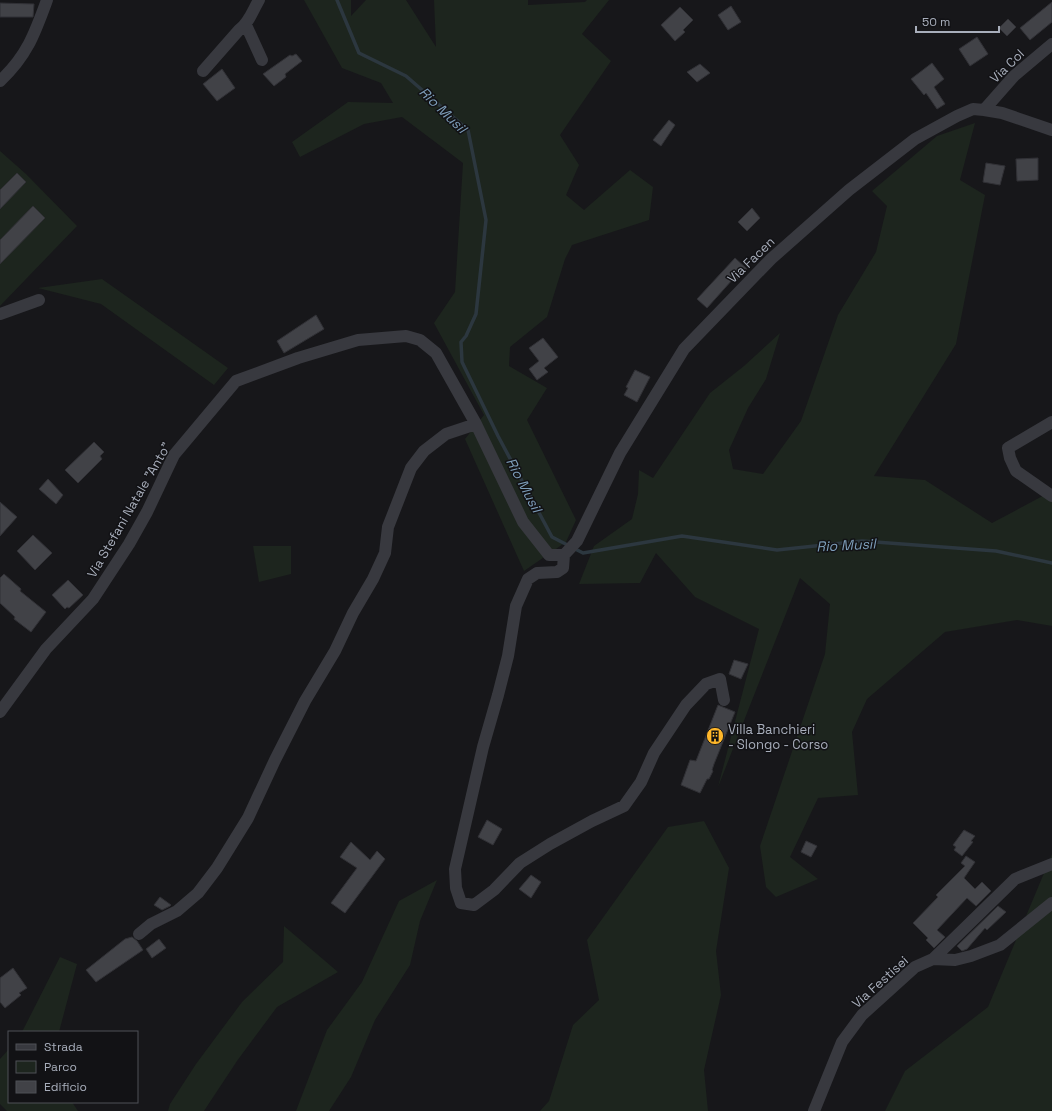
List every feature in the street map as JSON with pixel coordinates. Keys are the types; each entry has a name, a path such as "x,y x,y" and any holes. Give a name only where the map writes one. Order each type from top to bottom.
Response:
{"street":[{"path":"0,81 13,69 26,52 47,0"},
{"path":"203,71 239,30 246,25 259,0"},
{"path":"246,25 262,60"},
{"name":"Via Col","path":"984,110 1014,76 1052,44"},
{"name":"Via Facen","path":"564,555 577,541 620,453 680,355 689,343 771,259 855,186 914,139 957,116 973,109 984,110 1002,113 1052,130"},
{"path":"0,314 39,300"},
{"name":"Via Stefani Natale \"Anto\"","path":"0,712 46,649 93,599 129,544 147,512 174,455 236,381 298,358 358,340 406,336 420,340 436,353 476,424 523,522 549,555 564,555"},
{"path":"1052,422 1008,448 1010,458 1016,471 1052,496"},
{"path":"139,934 152,924 177,911 198,893 217,868 248,818 305,701 335,651 353,613 373,579 385,553 388,527 411,468 424,451 446,434 476,424"},
{"path":"564,555 563,568 557,572 537,573 528,579 516,606 506,662 483,747 457,862 456,888 461,903 474,904 494,890 520,863 550,844 624,806 641,782 654,753 669,729 686,705 706,684 720,679 724,700"},
{"path":"933,959 1015,879 1052,864"},
{"name":"Via Festisei","path":"814,1111 842,1042 846,1036 862,1016 914,967 933,959 955,960 971,956 1000,945 1052,903"}],"green space":[{"path":"304,0 351,0 351,16 366,0 406,0 436,47 434,0 528,0 528,5 585,2 587,0 609,0 582,34 611,61 560,135 579,165 566,195 584,210 630,170 653,187 649,220 572,245 565,259 547,317 510,347 509,366 547,388 527,420 576,520 566,542 524,571 465,439 484,415 434,323 455,292 463,163 402,117 364,124 300,157 292,142 348,102 393,103 381,83 342,68"},
{"path":"975,123 960,180 985,195 956,344 874,476 925,480 992,523 1052,491 1052,626 1017,620 945,632 867,699 852,732 858,795 818,798 790,857 818,879 776,897 766,887 760,846 825,654 830,604 800,578 718,787 759,629 695,597 656,553 640,583 579,584 594,546 632,519 638,494 639,470 653,478 710,393 744,366 780,333 766,379 748,408 729,450 733,469 763,474 801,421 838,315 876,252 887,206 872,191 937,136"},
{"path":"0,151 26,174 77,226 0,306"},
{"path":"102,279 228,368 214,385 101,304 38,288"},
{"path":"253,546 291,546 291,574 259,582"},
{"path":"704,821 729,868 716,951 721,995 704,1070 708,1111 540,1111 549,1101 573,1025 599,1000 587,940 668,827"},
{"path":"1052,854 1052,1111 885,1111 905,1071 988,1007"},
{"path":"437,880 420,921 410,965 375,1020 351,1077 329,1111 296,1111 327,1030 362,982 399,901"},
{"path":"284,926 338,972 277,1007 237,1061 204,1111 168,1111 170,1104 196,1064 242,1002 283,962"},
{"path":"60,957 77,964 59,1031 23,1031"},
{"path":"8,1050 8,1103 73,1103 78,1111 7,1111 0,1104 0,1059"}],"building":[{"path":"1052,2 1052,22 1030,40 1020,28"},
{"path":"0,3 34,4 33,17 0,17"},
{"path":"731,6 741,22 728,30 718,15"},
{"path":"680,7 693,20 683,30 685,32 675,41 661,25"},
{"path":"1008,19 1016,27 1007,36 999,28"},
{"path":"977,37 988,54 970,66 959,49"},
{"path":"296,54 302,61 285,74 286,77 274,86 263,74 290,55 292,56"},
{"path":"932,63 944,79 934,87 945,104 937,109 926,93 924,95 911,79"},
{"path":"700,64 710,73 697,82 687,72"},
{"path":"222,69 235,88 217,101 203,84"},
{"path":"669,120 675,125 661,146 653,140"},
{"path":"1038,158 1038,180 1017,181 1016,159"},
{"path":"986,163 1005,166 1000,185 983,182"},
{"path":"17,173 26,182 0,209 0,190"},
{"path":"33,206 45,218 0,264 0,240"},
{"path":"752,208 760,218 747,231 738,222"},
{"path":"735,258 747,269 736,281 733,279 707,308 697,299"},
{"path":"316,315 324,329 284,353 277,341"},
{"path":"543,338 558,357 544,368 548,372 537,380 529,369 539,361 529,348"},
{"path":"635,370 650,377 637,402 624,395 628,388 626,387"},
{"path":"94,442 104,452 100,456 102,459 78,483 65,470"},
{"path":"48,479 63,495 56,504 39,489"},
{"path":"0,502 17,517 0,536"},
{"path":"33,535 52,553 35,570 17,551"},
{"path":"4,574 21,589 20,591 46,612 31,632 14,619 15,617 0,603 0,578"},
{"path":"68,580 83,595 69,608 67,607 65,609 52,595"},
{"path":"734,660 748,664 741,679 729,674"},
{"name":"Villa Banchieri - Slongo - Corso","path":"718,705 735,712 714,764 713,771 700,793 681,785 690,760 696,761"},
{"path":"487,820 502,829 493,845 478,837"},
{"path":"964,830 975,836 971,841 973,842 962,856 954,850 956,847 953,845"},
{"path":"806,841 817,846 811,857 801,852"},
{"path":"351,842 370,860 377,851 385,859 345,913 331,903 357,868 340,857"},
{"path":"966,856 975,862 964,878 975,889 982,882 991,891 976,906 967,898 937,930 945,937 934,948 926,940 928,938 913,923 938,897 936,895 965,866 961,863"},
{"path":"531,875 541,882 531,898 519,889"},
{"path":"160,897 171,905 162,910 154,905"},
{"path":"998,906 1006,912 987,930 985,928 967,949 962,951 957,946"},
{"path":"132,937 137,941 143,950 96,982 86,970 125,939"},
{"path":"159,939 166,948 152,958 146,949"},
{"path":"13,968 27,988 19,993 21,995 5,1008 0,1002 0,978"}],"waterway":[{"name":"Rio Musil","path":"337,0 359,53 406,76 468,130 486,220 476,314 466,336 461,342 462,362 498,436 552,537 583,553 682,536 777,550 862,541 996,551 1052,563"}],"place":[{"name":"Villa Banchieri - Slongo - Corso","path":"715,736"}]}
